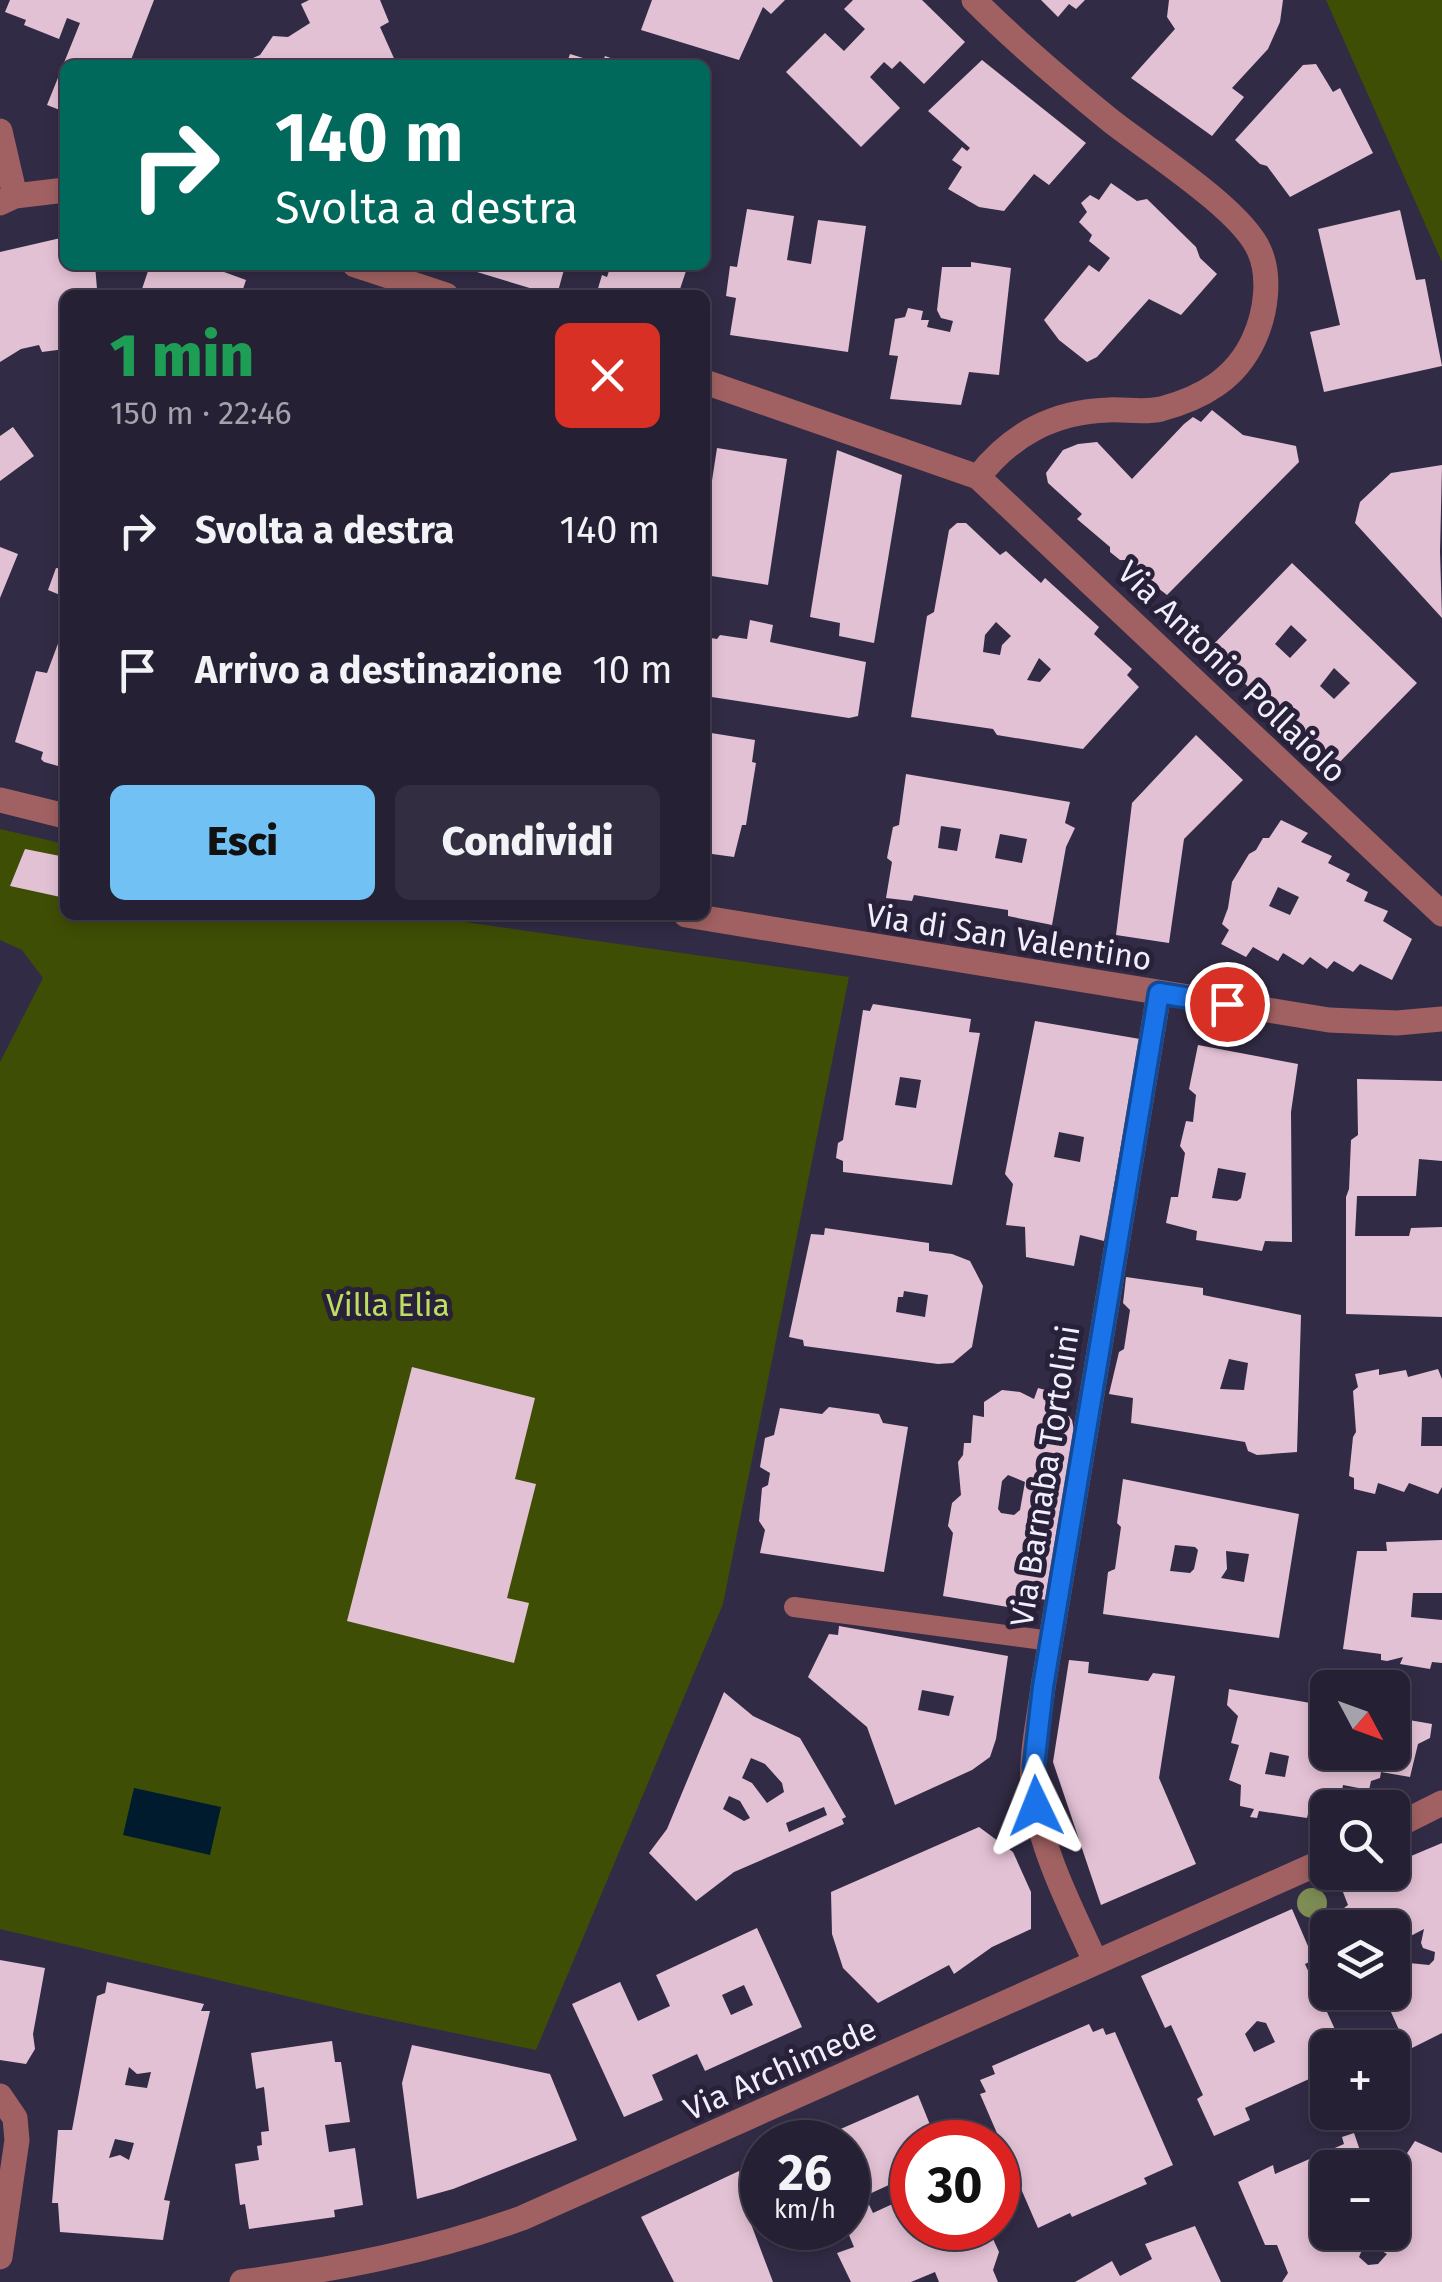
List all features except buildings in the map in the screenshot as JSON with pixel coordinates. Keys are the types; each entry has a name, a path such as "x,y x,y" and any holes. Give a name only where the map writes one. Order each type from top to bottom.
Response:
{"street":[{"path":"710,384 978,476 1004,448 1044,421 1095,410 1155,410 1193,399 1222,382 1246,355 1260,326 1265,273 1259,249 1234,215 1084,99 974,0"},
{"path":"0,131 8,200 60,191"},
{"path":"370,270 431,290"},
{"name":"Via Antonio Pollaiolo","path":"978,476 1442,914"},
{"path":"0,800 60,815"},
{"name":"Via di San Valentino","path":"710,919 1329,1020 1397,1023 1442,1019"},
{"name":"Via Barnaba Tortolini","path":"1095,1962 1054,1864 1034,1796 1036,1737 1159,993"},
{"path":"1410,1819 1442,1803"},
{"name":"Via Archimede","path":"242,2282 350,2266 438,2246 522,2218 1310,1867"},
{"path":"0,2096 15,2118 16,2140 0,2257"}],"lane":[{"path":"794,1607 1051,1642"}],"green space":[{"path":"1326,0 1442,0 1442,262"},
{"name":"Villa Elia","path":"0,829 60,843 60,920 450,920 849,977 723,1604 536,2050 0,1929 0,1062 43,978 22,950 0,940"}],"water":[{"path":"134,1788 221,1807 210,1855 123,1835"}],"route":[{"path":"1036,1806 1034,1766 1043,1687 1159,993 1227,1004"}]}
